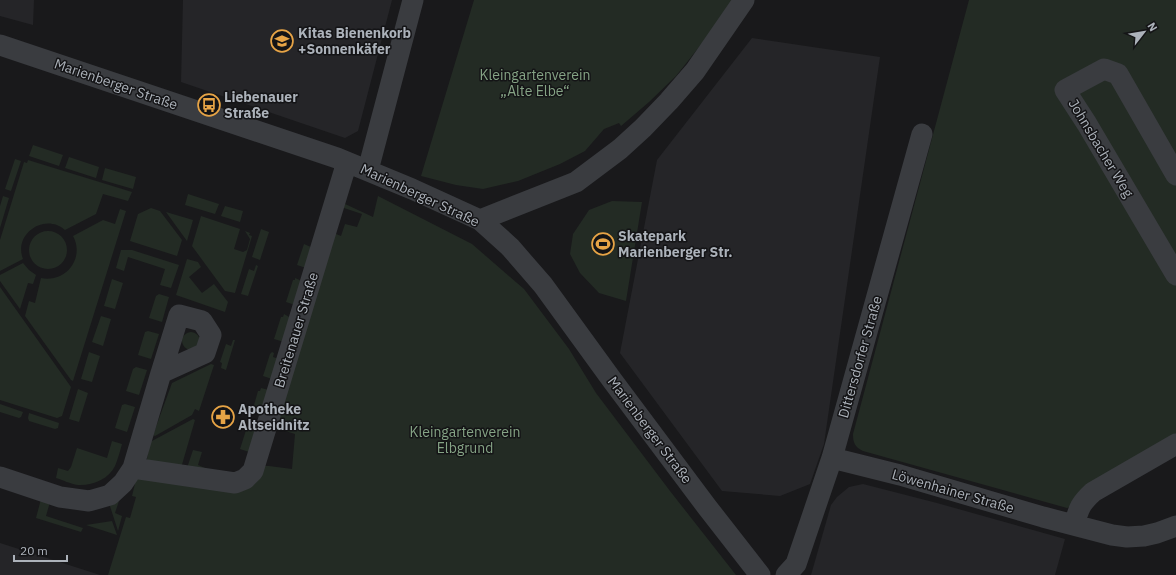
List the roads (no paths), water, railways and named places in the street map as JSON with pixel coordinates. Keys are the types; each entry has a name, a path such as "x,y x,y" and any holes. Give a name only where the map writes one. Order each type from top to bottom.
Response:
{"street":[{"path":"368,170 413,0"},
{"path":"480,220 576,182 620,149 643,128 691,76 744,0"},
{"name":"Marienberger Straße","path":"0,45 347,162 412,189 480,220 510,247 543,285 612,380 760,575"},
{"name":"Johnsbacher Weg","path":"1176,175 1118,74 1104,69 1065,90 1087,124 1176,275"},
{"name":"Dittersdorfer Straße","path":"786,575 796,564 832,458 922,134"},
{"name":"Breitenauer Straße","path":"133,468 235,482 245,479 253,471 347,162"},
{"path":"0,477 60,497 89,501 110,495 123,483 133,468 161,373"},
{"path":"1074,525 1082,502 1093,492 1176,444"},
{"name":"Löwenhainer Straße","path":"832,458 900,475 1043,517 1112,535 1127,537 1144,536 1176,526"}],"place":[{"name":"Kitas Bienenkorb +Sonnenkäfer","path":"282,41"},
{"name":"Liebenauer Straße","path":"209,105"},
{"name":"Skatepark Marienberger Str.","path":"603,244"},
{"name":"Apotheke Altseidnitz","path":"223,417"}],"park label":[{"name":"Kleingartenverein „Alte Elbe“","path":"535,84"},
{"name":"Kleingartenverein Elbgrund","path":"465,440"}]}
